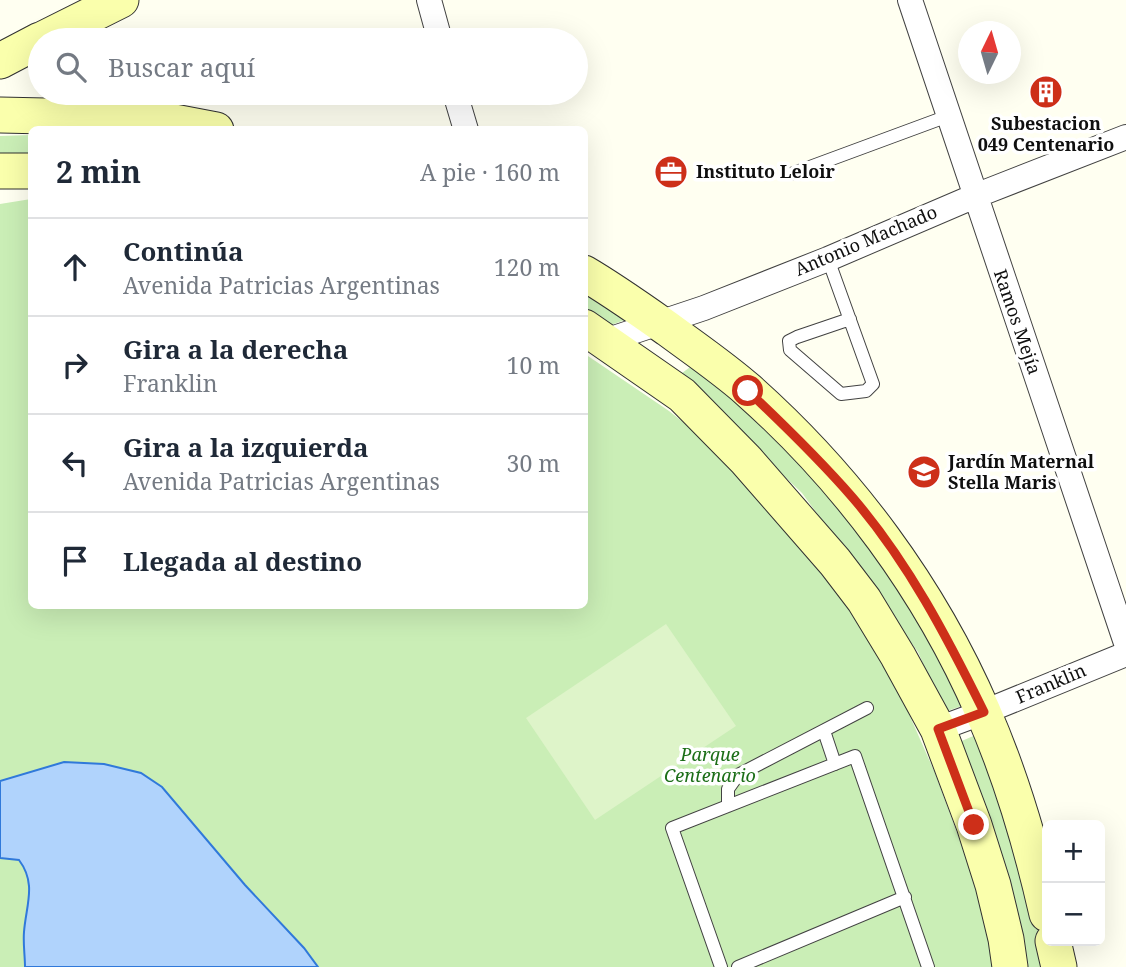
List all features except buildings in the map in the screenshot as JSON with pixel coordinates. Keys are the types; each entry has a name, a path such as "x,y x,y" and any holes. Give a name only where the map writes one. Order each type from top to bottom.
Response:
{"main road":[{"path":"64,28 121,0"},
{"path":"0,61 28,46"},
{"path":"0,115 137,118 197,126"},
{"path":"0,171 28,171"},
{"path":"588,276 659,323 748,391 804,445 854,499 874,526 915,584 948,639 984,712 1013,793 1042,890"},
{"path":"595,334 682,395 746,460 835,562 864,600 938,729 993,885 1010,967"},
{"path":"1054,946 1059,967"}],"street":[{"path":"429,0 437,28"},
{"name":"Ramos Mejía","path":"910,0 1126,643"},
{"path":"459,105 465,126"},
{"name":"Antonio Machado","path":"595,334 659,323 704,308 1126,137"},
{"name":"Franklin","path":"938,729 1126,654"}],"lane":[{"path":"791,174 948,116"},
{"path":"828,259 850,319 873,384 866,391 841,394 790,350 789,341 850,319"},
{"path":"728,806 728,789 738,775 866,708"},
{"path":"824,731 835,764"},
{"path":"720,967 672,828 855,757 928,967"},
{"path":"738,967 905,897"}],"green space":[{"path":"28,135 28,161 0,159 0,136"},
{"name":"Parque Centenario","path":"28,199 28,609 588,609 588,356 669,411 742,469 867,619 935,773 976,884 997,967 0,967 0,204"},
{"path":"588,283 644,313 611,325 588,310"},
{"path":"697,362 817,470 974,702 944,712 918,652 802,493 678,376"},
{"path":"666,624 736,726 595,820 526,718"},
{"path":"978,734 1027,874 1046,967 1020,967 957,743"}],"water":[{"path":"64,762 104,764 141,773 162,787 318,967 25,967 28,878 19,860 0,858 0,781"}],"place":[{"name":"Subestacion 049 Centenario","path":"1046,92"},
{"name":"Instituto Leloir","path":"671,172"},
{"name":"Jardín Maternal Stella Maris","path":"924,472"}],"route":[{"path":"748,391 804,445 854,499 908,574 948,639 984,712 938,729 974,825"}]}
